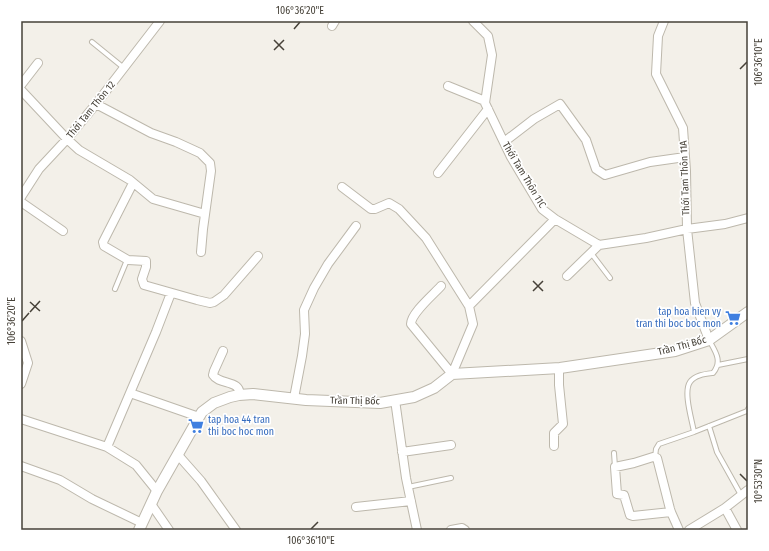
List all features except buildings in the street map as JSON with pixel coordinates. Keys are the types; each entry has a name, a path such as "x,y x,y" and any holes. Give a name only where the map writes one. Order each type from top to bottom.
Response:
{"street":[{"name":"Thới Tam Thôn 12","path":"21,197 39,169 67,139 96,104 160,21"},
{"path":"438,173 487,105 492,55 488,36 473,21"},
{"name":"Thới Tam Thôn 11A","path":"664,21 658,36 656,74 683,128 687,229 695,302 709,340"},
{"path":"21,85 38,63"},
{"path":"448,86 487,105"},
{"path":"21,90 79,150 133,183 153,199 205,214"},
{"path":"96,104 151,133 200,153 210,163 211,171 201,252"},
{"path":"504,142 534,119 560,104 586,140 596,169 605,175 650,162 685,157"},
{"name":"Thới Tam Thôn 11C","path":"487,105 511,157 542,209 555,219 599,245"},
{"path":"133,183 103,242 104,246 128,260 146,261 146,267 142,279 144,285 210,303 214,302 224,295 258,256"},
{"path":"342,187 371,209 375,209 389,203 399,208 426,238 469,306 473,324 452,374 410,324 411,319 441,286"},
{"path":"21,202 63,232"},
{"path":"567,276 599,245 646,238 687,229 725,224 748,218"},
{"path":"469,306 555,219"},
{"path":"294,398 305,334 304,310 314,288 328,264 356,226"},
{"path":"107,447 156,332 171,292"},
{"name":"Trần Thị Bốc","path":"141,526 158,490 202,412 214,403 230,397 253,394 380,403 414,397 434,388 452,374 559,368 674,351 709,340 748,312"},
{"path":"21,341 28,362 21,384"},
{"path":"223,351 213,375 217,379 238,387 240,390 239,395"},
{"path":"554,446 554,434 563,424 559,385 559,368"},
{"path":"130,393 199,417"},
{"path":"395,400 402,452 417,530"},
{"path":"21,419 107,447 136,465 158,490"},
{"path":"402,452 451,445"},
{"path":"178,455 201,481 236,530"},
{"path":"671,512 633,516 630,515 624,495 617,494 615,467 655,457 658,460 671,512 680,530"},
{"path":"21,466 60,480 92,500 141,526"},
{"path":"689,530 725,508 748,490"},
{"path":"356,507 411,501"},
{"path":"151,504 169,530"},
{"path":"725,508 737,530"},
{"path":"451,530 462,528 466,530"}],"lane":[{"path":"92,42 124,68"},
{"path":"591,253 610,278"},
{"path":"115,289 128,260"},
{"path":"694,432 688,398 689,383 694,378 702,374 713,373 718,365 718,357 709,340"},
{"path":"718,365 748,359"},
{"path":"655,457 656,449 659,444 694,432 747,411 748,409"},
{"path":"709,426 718,452 741,495"},
{"path":"614,453 615,467"},
{"path":"408,487 451,478"}],"place":[{"name":"tap hoa hien vy tran thi boc boc mon","path":"733,318"},
{"name":"tap hoa 44 tran thi boc hoc mon","path":"196,426"}]}
